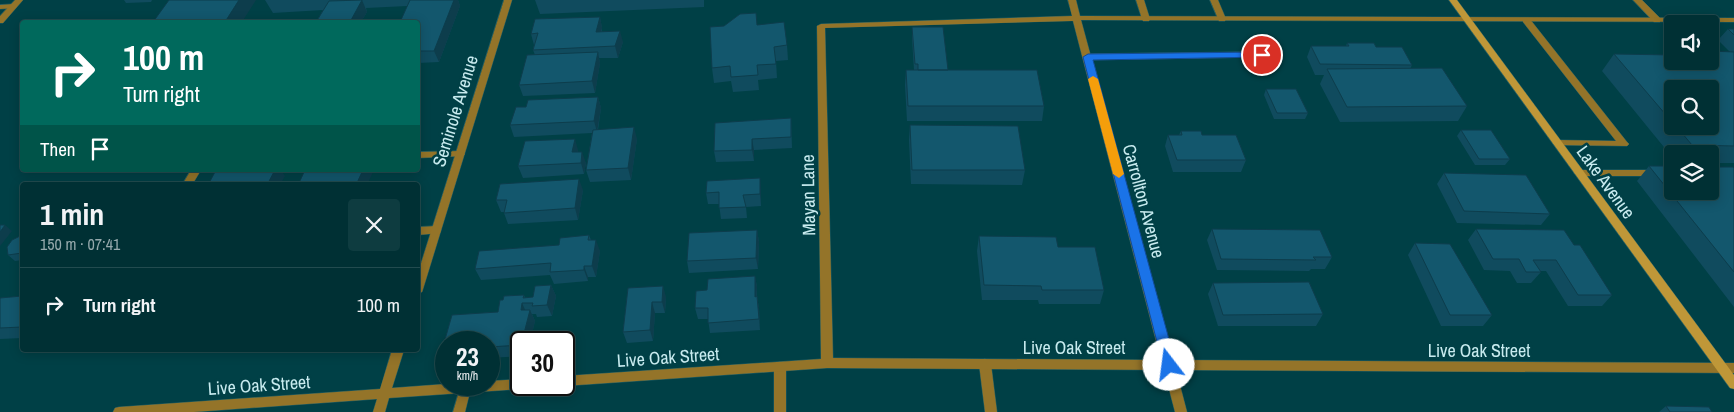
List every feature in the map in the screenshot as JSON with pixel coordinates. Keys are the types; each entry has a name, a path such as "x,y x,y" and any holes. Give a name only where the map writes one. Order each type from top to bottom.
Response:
{"main road":[{"name":"Lake Avenue","path":"1453,0 1579,173 1728,368 1734,384"}],"street":[{"name":"Seminole Avenue","path":"420,282 508,0"},
{"name":"Carrollton Avenue","path":"1072,0 1181,412"},
{"path":"1140,0 1146,18"},
{"path":"1214,0 1222,19"},
{"path":"1636,0 1656,20"},
{"path":"0,7 16,3"},
{"path":"0,21 16,3"},
{"path":"1077,18 1734,20"},
{"name":"Mayan Lane","path":"827,363 821,26 1077,18"},
{"path":"1526,20 1624,144 1558,143"},
{"path":"1088,57 1262,55"},
{"path":"420,156 460,154"},
{"path":"1579,173 1664,173"},
{"path":"420,231 436,230"},
{"path":"379,412 397,352"},
{"name":"Live Oak Street","path":"575,380 827,363 1728,368"},
{"path":"985,364 991,412"},
{"path":"780,366 780,412"},
{"name":"Live Oak Street","path":"119,412 435,390"},
{"path":"459,412 462,396"}],"building":[{"path":"169,0 239,0 226,20 154,20"},
{"path":"362,0 351,20 317,20 329,1"},
{"path":"410,0 454,0 434,51 420,51 420,20 401,20"},
{"path":"756,13 757,25 784,22 787,45 774,47 776,64 757,65 758,75 731,77 730,66 712,68 710,27 724,26 740,14"},
{"path":"600,17 596,32 620,31 615,46 533,50 538,33 531,34 535,19"},
{"path":"912,27 943,27 948,70 918,70 918,64 915,64"},
{"path":"1728,29 1734,29 1734,35"},
{"path":"1347,43 1374,43 1376,47 1402,47 1412,65 1320,64 1311,46 1349,46"},
{"path":"1719,51 1734,52 1734,146 1692,145 1684,135 1719,135 1719,80 1664,80 1664,113 1614,54 1664,55 1664,70 1719,70"},
{"path":"598,52 592,81 519,85 527,55"},
{"path":"1442,68 1467,106 1347,107 1327,69"},
{"path":"906,70 1037,70 1044,106 908,106"},
{"path":"1266,89 1296,89 1308,113 1277,113"},
{"path":"598,97 594,121 510,125 516,107 526,107 528,100"},
{"path":"791,118 791,137 752,139 752,150 714,151 715,123"},
{"path":"910,125 1018,126 1025,170 912,170"},
{"path":"634,127 628,168 586,170 593,130"},
{"path":"1461,130 1491,130 1510,159 1479,159"},
{"path":"1181,131 1201,131 1202,135 1236,135 1246,160 1177,160 1168,135 1182,135"},
{"path":"575,139 572,152 582,152 581,163 518,166 525,141"},
{"path":"1649,166 1664,166 1664,185"},
{"path":"1719,167 1734,168 1734,272 1676,200 1719,200"},
{"path":"215,172 274,172 269,182 210,182"},
{"path":"304,172 362,172 357,182 299,182"},
{"path":"1444,173 1526,175 1550,214 1464,211"},
{"path":"760,178 760,194 743,195 746,207 719,208 719,192 706,193 707,181"},
{"path":"579,179 575,208 504,213 507,200 496,200 500,184"},
{"path":"0,225 5,225 0,232"},
{"path":"1212,229 1320,230 1332,257 1313,257 1316,260 1221,259"},
{"path":"1476,229 1564,230 1574,245 1580,245 1612,295 1578,295 1556,260 1533,260 1541,272 1526,272 1519,259 1493,259"},
{"path":"757,230 756,258 687,261 689,233"},
{"path":"589,235 588,240 596,240 592,266 584,266 584,270 550,272 551,263 475,269 479,251 559,245 560,238"},
{"path":"20,236 20,253 8,255 7,247 12,240"},
{"path":"979,236 1056,237 1058,247 1095,247 1104,290 1042,290 1041,286 984,285"},
{"path":"1415,243 1450,244 1492,315 1450,315"},
{"path":"755,276 755,297 757,296 759,319 708,323 708,308 695,308 696,291 707,290 708,279"},
{"path":"1309,282 1323,314 1223,315 1213,283"},
{"path":"551,285 547,305 532,306 533,303 522,303 521,310 530,310 525,331 510,331 510,346 500,346 500,331 447,331 452,315 498,312 500,300 503,300 504,296 524,295 523,298 533,297 535,286"},
{"path":"663,286 662,302 652,302 650,330 623,332 628,288"},
{"path":"20,296 20,327 0,328 0,298"},
{"path":"1666,406 1709,407 1712,412 1670,412"}],"slow traffic":[{"path":"1093,79 1119,174"}],"route":[{"path":"1169,365 1088,57 1262,55"}]}
